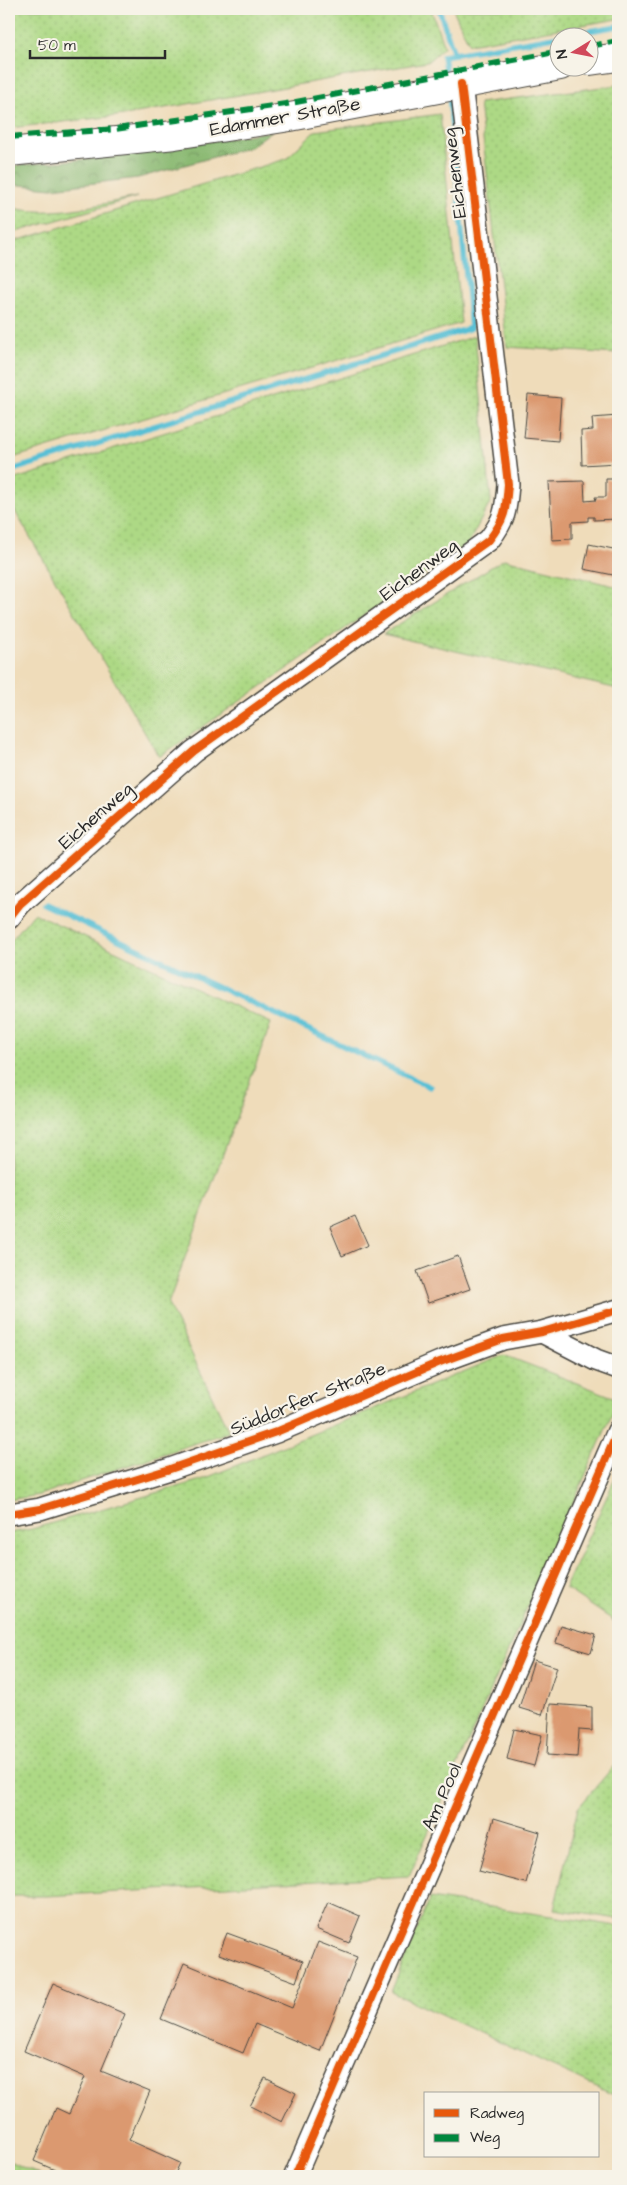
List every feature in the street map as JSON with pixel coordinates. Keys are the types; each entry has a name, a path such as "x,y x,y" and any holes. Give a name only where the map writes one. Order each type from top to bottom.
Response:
{"main road":[{"path":"600,59 618,56"},
{"name":"Edammer Straße","path":"9,152 184,134 290,117 550,68"}],"street":[{"name":"Eichenweg","path":"9,918 20,904 194,751 489,540 498,528 506,510 508,484 452,86"},
{"name":"Süddorfer Straße","path":"9,1514 40,1509 179,1466 276,1432 449,1358 503,1339 542,1332 618,1310"},
{"path":"542,1332 596,1360 618,1368"},
{"name":"Am Pool","path":"295,2176 618,1431"}],"green space":[{"path":"9,9 431,9 444,47 427,62 125,115 9,128"},
{"path":"453,9 618,9 618,19 564,28 550,28 550,30 469,44"},
{"path":"618,85 618,354 507,347 479,103"},
{"path":"440,114 461,323 9,459 9,243 286,159 315,131"},
{"path":"272,131 250,147 138,178 52,188 9,184 9,166 113,157"},
{"path":"137,197 9,234 9,207 25,210 57,211 89,207"},
{"path":"475,336 491,501 468,544 159,757 9,501 9,481"},
{"path":"504,559 618,587 618,689 383,634"},
{"path":"34,913 271,1023 168,1304 229,1432 39,1495 9,1500 9,943"},
{"path":"504,1355 618,1399 618,1401 409,1876 46,1896 9,1896 9,1533 32,1529 201,1480"},
{"path":"618,1472 618,1630 613,1620 565,1588"},
{"path":"618,1761 618,1919 554,1909 578,1808"},
{"path":"430,1898 618,1926 618,2097 391,1992"},
{"path":"9,2161 42,2176 9,2176"}],"building":[{"path":"528,395 561,398 558,441 524,438"},
{"path":"618,416 618,463 582,465 581,431 593,430 592,418"},
{"path":"606,479 618,479 618,519 594,520 594,517 588,517 588,521 572,522 572,539 552,540 549,482 584,481 585,501 596,500 595,497 606,497"},
{"path":"589,544 618,550 618,576 584,569"},
{"path":"355,1216 368,1245 342,1256 330,1227"},
{"path":"458,1256 470,1289 428,1303 417,1271"},
{"path":"561,1625 596,1635 591,1653 556,1643"},
{"path":"534,1660 557,1667 542,1715 519,1708"},
{"path":"550,1704 592,1707 592,1731 579,1730 577,1757 547,1755"},
{"path":"514,1729 542,1735 534,1766 507,1759"},
{"path":"494,1818 540,1832 526,1883 479,1871"},
{"path":"328,1902 360,1916 349,1943 316,1929"},
{"path":"227,1933 303,1961 296,1982 219,1954"},
{"path":"318,1942 357,1957 320,2051 255,2024 243,2053 161,2019 184,1963 292,2008"},
{"path":"53,1983 125,2014 101,2071 150,2091 129,2140 180,2163 174,2176 69,2176 34,2161 56,2108 69,2114 85,2077 24,2051"},
{"path":"265,2078 296,2093 282,2122 250,2106"}],"waterway":[{"path":"439,9 454,54"},
{"path":"447,81 443,56 618,26"},
{"path":"9,471 471,328 449,95"},
{"path":"43,904 430,1087"}],"marked path":[{"path":"600,44 618,41"},
{"path":"9,137 116,129 286,104 550,53"}],"cycle path":[{"path":"9,918 20,904 194,751 489,540 502,520 508,484 461,84"},
{"path":"9,1514 40,1509 170,1469 276,1432 440,1362 503,1339 542,1332 618,1310"},
{"path":"295,2176 618,1431"}]}
